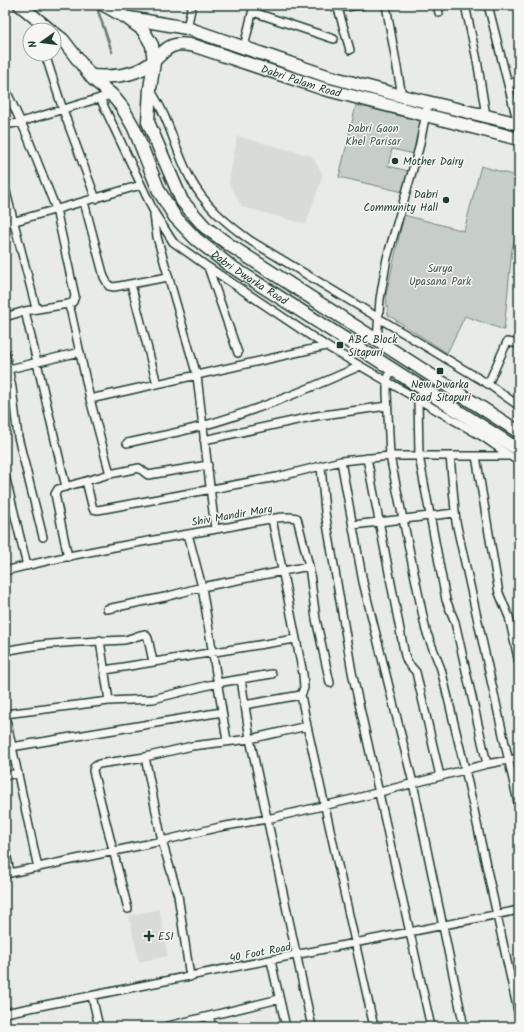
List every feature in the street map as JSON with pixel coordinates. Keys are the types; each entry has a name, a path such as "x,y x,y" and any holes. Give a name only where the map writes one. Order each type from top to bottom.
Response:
{"main road":[{"path":"20,5 36,22"},
{"path":"104,5 121,12"},
{"name":"Dabri Palam Road","path":"121,12 186,28 327,76 428,103 518,124"},
{"name":"Dabri Dwarka Road","path":"121,12 143,30 152,45 154,62 150,89 148,122 182,201 205,227 231,246 519,432"},
{"name":"Dabri Dwarka Road","path":"62,39 91,76 112,95 122,107 134,128 159,191 175,217 196,238 229,265 391,368 515,453"},
{"name":"Dabri Palam Road","path":"91,76 113,77 137,71 154,62 172,44 181,43 195,46 288,78 425,116 519,139"}],"street":[{"path":"186,28 192,5"},
{"path":"327,5 338,7 362,5"},
{"path":"386,5 402,96"},
{"path":"437,5 439,13"},
{"path":"465,5 477,60 486,116"},
{"path":"488,5 518,124"},
{"path":"338,7 350,50"},
{"path":"244,47 254,8 334,39"},
{"path":"48,62 63,110 96,199"},
{"path":"508,84 519,81"},
{"path":"5,88 21,122 56,209 75,296 73,302 68,304 36,308 5,317"},
{"path":"150,89 166,118 190,178 206,202 230,227 488,384 519,406"},
{"path":"5,125 21,122 112,95"},
{"path":"100,98 154,212 173,242 208,268 326,346 483,437 515,453 519,462"},
{"path":"377,340 378,318 387,258 420,148 428,103"},
{"path":"5,224 142,185"},
{"path":"5,188 36,308"},
{"path":"84,202 106,283 109,286 114,287 168,277"},
{"path":"154,212 157,237 197,376 216,529"},
{"path":"208,268 238,353"},
{"path":"131,284 157,384"},
{"path":"68,304 90,400 110,474"},
{"path":"25,311 66,487"},
{"path":"488,384 507,342 519,344"},
{"path":"90,400 326,346"},
{"path":"5,352 18,437 43,538"},
{"path":"7,370 80,352"},
{"path":"127,443 203,426 310,388 360,366"},
{"path":"391,368 387,382 390,456 426,631 441,669 465,769 519,1016"},
{"path":"418,400 419,456 430,516 446,600 455,622 487,764"},
{"path":"204,440 316,416 387,406"},
{"path":"86,481 95,510 277,477 341,461 390,456 476,456 515,453"},
{"path":"450,456 455,513 519,807"},
{"path":"476,456 499,593 509,618 519,663"},
{"path":"367,458 405,656 408,663 416,672 440,776"},
{"path":"341,461 363,582 413,783 464,1027"},
{"path":"68,557 55,494 58,489 110,474 139,468 148,475 208,465"},
{"path":"321,466 325,512 352,672 431,1027"},
{"path":"5,475 8,499 27,566"},
{"path":"353,525 455,513"},
{"name":"Shiv Mandir Marg","path":"5,571 68,557 188,534 272,519 297,518 309,566 316,619 330,683"},
{"path":"272,519 281,571 304,681 301,695 306,726 374,1027"},
{"path":"188,534 202,586 227,741"},
{"path":"107,609 165,597 202,586 309,566"},
{"path":"5,651 33,644 126,640 147,635 153,662"},
{"path":"105,670 295,639"},
{"path":"100,640 109,701"},
{"path":"38,868 5,714 109,701 153,699 217,683 272,674"},
{"path":"241,679 250,739 312,1027"},
{"path":"244,705 301,695"},
{"path":"5,748 222,712"},
{"path":"128,909 93,771 94,766 145,757 192,746 250,739 306,726"},
{"path":"145,757 162,841 178,895 190,976"},
{"path":"5,847 8,874 220,827 267,819 379,792 465,769 519,758"},
{"path":"5,776 18,773"},
{"name":"40 Foot Road","path":"5,1013 356,944 519,910"},
{"path":"271,961 286,1027"},
{"path":"92,996 99,1027"},
{"path":"164,1027 175,1026 279,999"},
{"path":"209,1016 212,1027"}],"shaded area":[{"path":"237,136 312,156 323,175 306,224 242,207 229,183"},
{"name":"ESI","path":"159,909 168,956 139,962 129,916"}],"green space":[{"name":"Dabri Gaon Khel Parisar","path":"356,105 422,121 414,154 392,149 388,166 408,171 403,192 339,177"},
{"name":"Surya Upasana Park","path":"481,166 519,177 519,224 512,249 504,330 465,316 447,353 388,315 386,295 404,215 464,231"}],"waterway":[{"path":"96,5 112,52"}],"place":[{"name":"Mother Dairy","path":"395,161"},
{"name":"Dabri Community Hall","path":"446,200"},
{"name":"ABC Block Sitapuri","path":"340,345"},
{"name":"New Dwarka Road Sitapuri","path":"440,371"},
{"name":"ESI","path":"149,936"}]}
